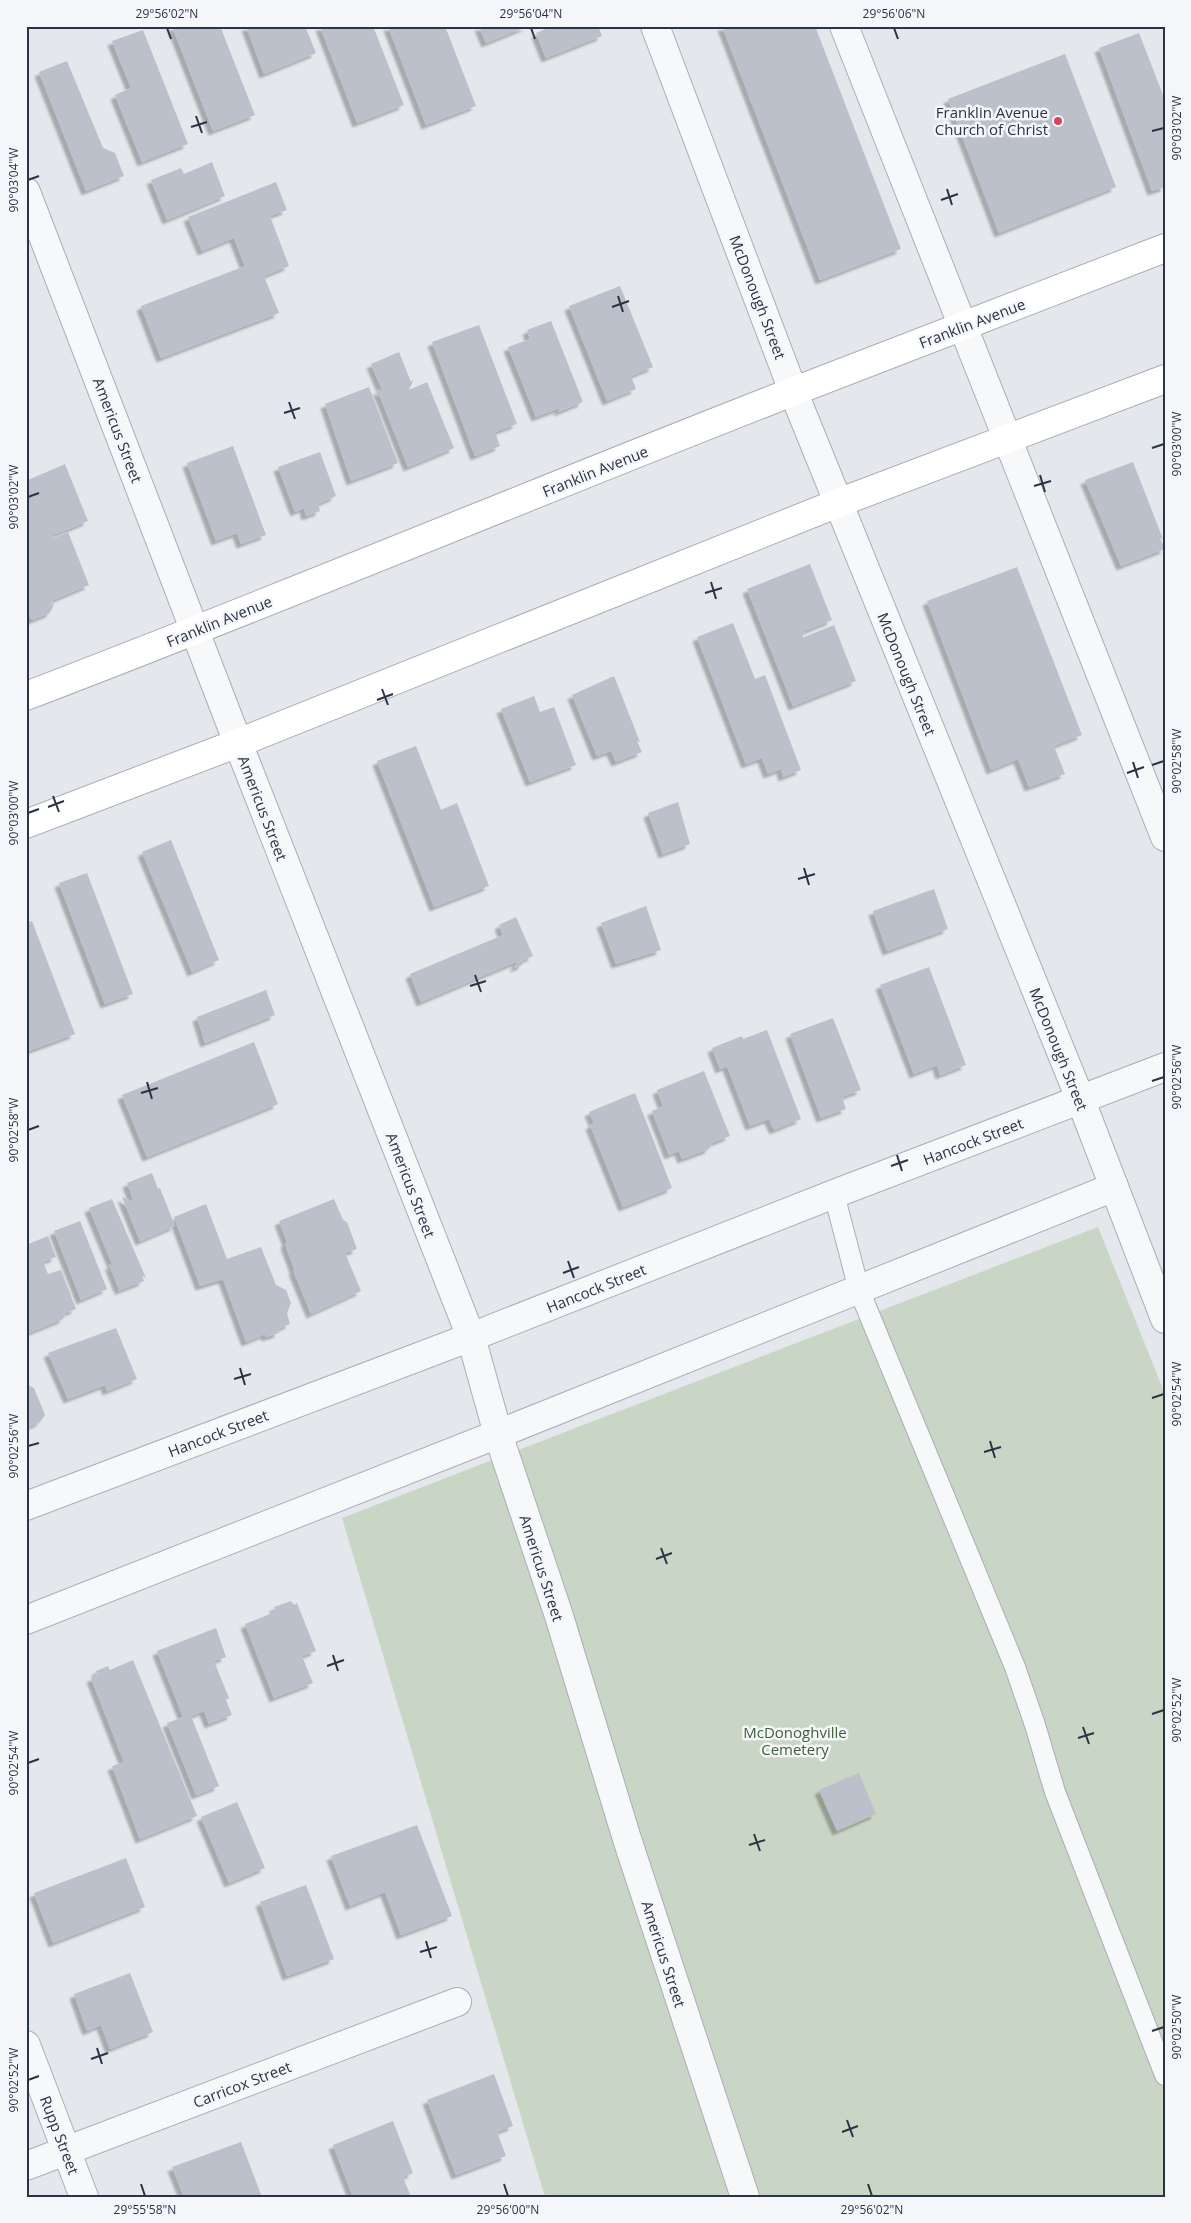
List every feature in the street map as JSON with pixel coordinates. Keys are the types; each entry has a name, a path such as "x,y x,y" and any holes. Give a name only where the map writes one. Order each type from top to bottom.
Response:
{"main road":[{"name":"Franklin Avenue","path":"26,696 195,631 793,391 963,328 1165,248"},
{"path":"26,824 238,743 838,503 1165,379"}],"street":[{"name":"McDonough Street","path":"654,26 793,391 1081,1101 1165,1319"},
{"path":"844,26 1165,837"},
{"name":"Americus Street","path":"26,192 238,743 471,1337 498,1434 558,1616 626,1839 745,2197"},
{"name":"Hancock Street","path":"26,1506 471,1337 834,1194 1165,1068"},
{"path":"26,1620 1114,1188"},
{"name":"Carricox Street","path":"26,2166 457,2002"},
{"name":"Rupp Street","path":"26,2045 84,2197"}],"lane":[{"path":"834,1194 859,1290 1015,1667 1036,1724 1055,1792 1165,2075"}],"green space":[{"name":"McDonoghville Cemetery","path":"1098,1227 1165,1394 1165,2197 545,2197 342,1518"}],"building":[{"path":"172,26 220,26 255,115 213,131"},
{"path":"246,26 305,26 316,53 264,74"},
{"path":"320,26 373,26 404,105 357,123"},
{"path":"388,26 445,26 476,106 426,125"},
{"path":"479,26 528,26 486,43"},
{"path":"553,26 598,26 602,36 546,58 536,33"},
{"path":"722,26 815,26 901,249 820,280"},
{"path":"143,30 188,144 142,162 115,95 131,88 112,41"},
{"path":"1139,33 1165,100 1165,187 1152,191 1099,48"},
{"path":"1065,54 1116,187 999,233 948,99"},
{"path":"67,61 103,148 115,153 124,176 86,191 39,72"},
{"path":"212,162 225,196 167,220 151,180 181,168 184,174"},
{"path":"276,182 287,210 270,216 289,266 264,276 279,313 161,358 141,306 245,266 234,238 202,251 188,217"},
{"path":"620,286 653,367 631,376 636,389 607,401 569,306"},
{"path":"551,321 583,402 558,412 560,408 536,417 508,347 530,339 527,330"},
{"path":"479,325 517,424 495,432 500,446 475,456 432,342"},
{"path":"399,352 411,382 414,379 409,390 427,382 454,448 408,467 377,389 383,392 371,364"},
{"path":"369,387 398,463 351,481 325,404"},
{"path":"233,446 266,535 241,544 237,533 216,541 187,463"},
{"path":"320,452 336,496 318,504 320,511 306,516 304,508 295,512 278,467"},
{"path":"1133,462 1163,539 1160,538 1165,549 1121,566 1085,480"},
{"path":"65,464 88,521 54,535 52,539 68,532 89,585 53,600 51,605 55,602 50,613 32,620 26,610 26,488 30,486 28,480"},
{"path":"810,564 832,620 805,631 802,638 834,625 856,681 793,706 747,589"},
{"path":"1017,567 1082,735 1054,746 1065,774 1029,787 1018,759 991,770 927,601"},
{"path":"733,623 755,679 765,675 801,770 783,777 781,769 768,774 762,758 746,764 697,637"},
{"path":"614,676 640,742 637,741 642,752 616,762 611,751 597,756 572,695"},
{"path":"534,696 540,712 554,707 576,765 530,782 501,709"},
{"path":"416,746 441,810 457,803 489,886 434,907 377,761"},
{"path":"678,802 690,844 663,854 648,813"},
{"path":"171,840 219,960 192,972 142,852"},
{"path":"87,873 133,994 105,1004 59,883"},
{"path":"934,889 948,929 887,951 873,911"},
{"path":"646,906 661,950 616,964 601,923"},
{"path":"516,917 533,956 524,960 522,965 514,968 518,961 421,1002 410,974 503,935 499,925"},
{"path":"32,921 75,1034 26,1052 26,923"},
{"path":"929,967 966,1065 940,1075 937,1065 914,1074 880,985"},
{"path":"266,990 275,1015 205,1043 197,1017"},
{"path":"833,1018 861,1090 842,1097 846,1109 821,1118 790,1034"},
{"path":"767,1030 801,1119 774,1130 769,1119 750,1126 727,1066 720,1069 712,1048 742,1036 743,1039"},
{"path":"254,1042 278,1104 147,1157 122,1095"},
{"path":"704,1071 730,1136 712,1143 709,1149 682,1159 679,1151 669,1155 652,1111 663,1106 657,1090"},
{"path":"635,1093 672,1188 623,1207 590,1125 594,1123 589,1112"},
{"path":"152,1173 175,1226 140,1241 122,1197 134,1202 127,1183"},
{"path":"112,1199 146,1278 142,1276 144,1281 118,1291 120,1288 109,1264 113,1266 89,1208"},
{"path":"334,1199 343,1220 347,1222 357,1249 345,1253 361,1291 311,1314 293,1270 295,1271 279,1221"},
{"path":"206,1204 227,1259 261,1247 276,1285 286,1290 291,1303 287,1313 290,1324 278,1329 279,1333 266,1337 265,1334 246,1342 223,1279 200,1286 174,1217"},
{"path":"80,1221 107,1289 81,1300 54,1231"},
{"path":"48,1236 56,1257 43,1262 48,1274 61,1270 76,1309 66,1313 63,1319 26,1334 26,1245"},
{"path":"116,1328 137,1379 107,1391 105,1385 68,1399 48,1353"},
{"path":"26,1386 34,1388 45,1415 40,1422 26,1428"},
{"path":"291,1601 294,1605 297,1603 316,1651 302,1656 313,1683 274,1698 245,1624 275,1612 274,1607"},
{"path":"216,1628 226,1657 214,1661 229,1698 226,1700 232,1715 209,1724 204,1711 191,1716 219,1786 196,1795 167,1723 183,1717 157,1651"},
{"path":"133,1660 197,1816 140,1839 112,1766 124,1762 91,1678 98,1675 96,1671 108,1666 110,1670"},
{"path":"859,1773 876,1814 837,1831 819,1790"},
{"path":"237,1802 265,1868 229,1883 201,1817"},
{"path":"417,1825 452,1916 401,1935 385,1892 350,1906 331,1856"},
{"path":"126,1858 145,1907 53,1943 34,1893"},
{"path":"306,1885 334,1959 287,1976 260,1902"},
{"path":"130,1973 153,2032 110,2049 101,2025 87,2031 74,1994"},
{"path":"494,2074 513,2126 497,2132 506,2156 456,2175 427,2100"},
{"path":"393,2121 413,2173 403,2177 411,2197 353,2197 333,2145"},
{"path":"241,2142 262,2197 184,2197 172,2167"}],"place":[{"name":"Franklin Avenue Church of Christ","path":"1058,121"}]}
